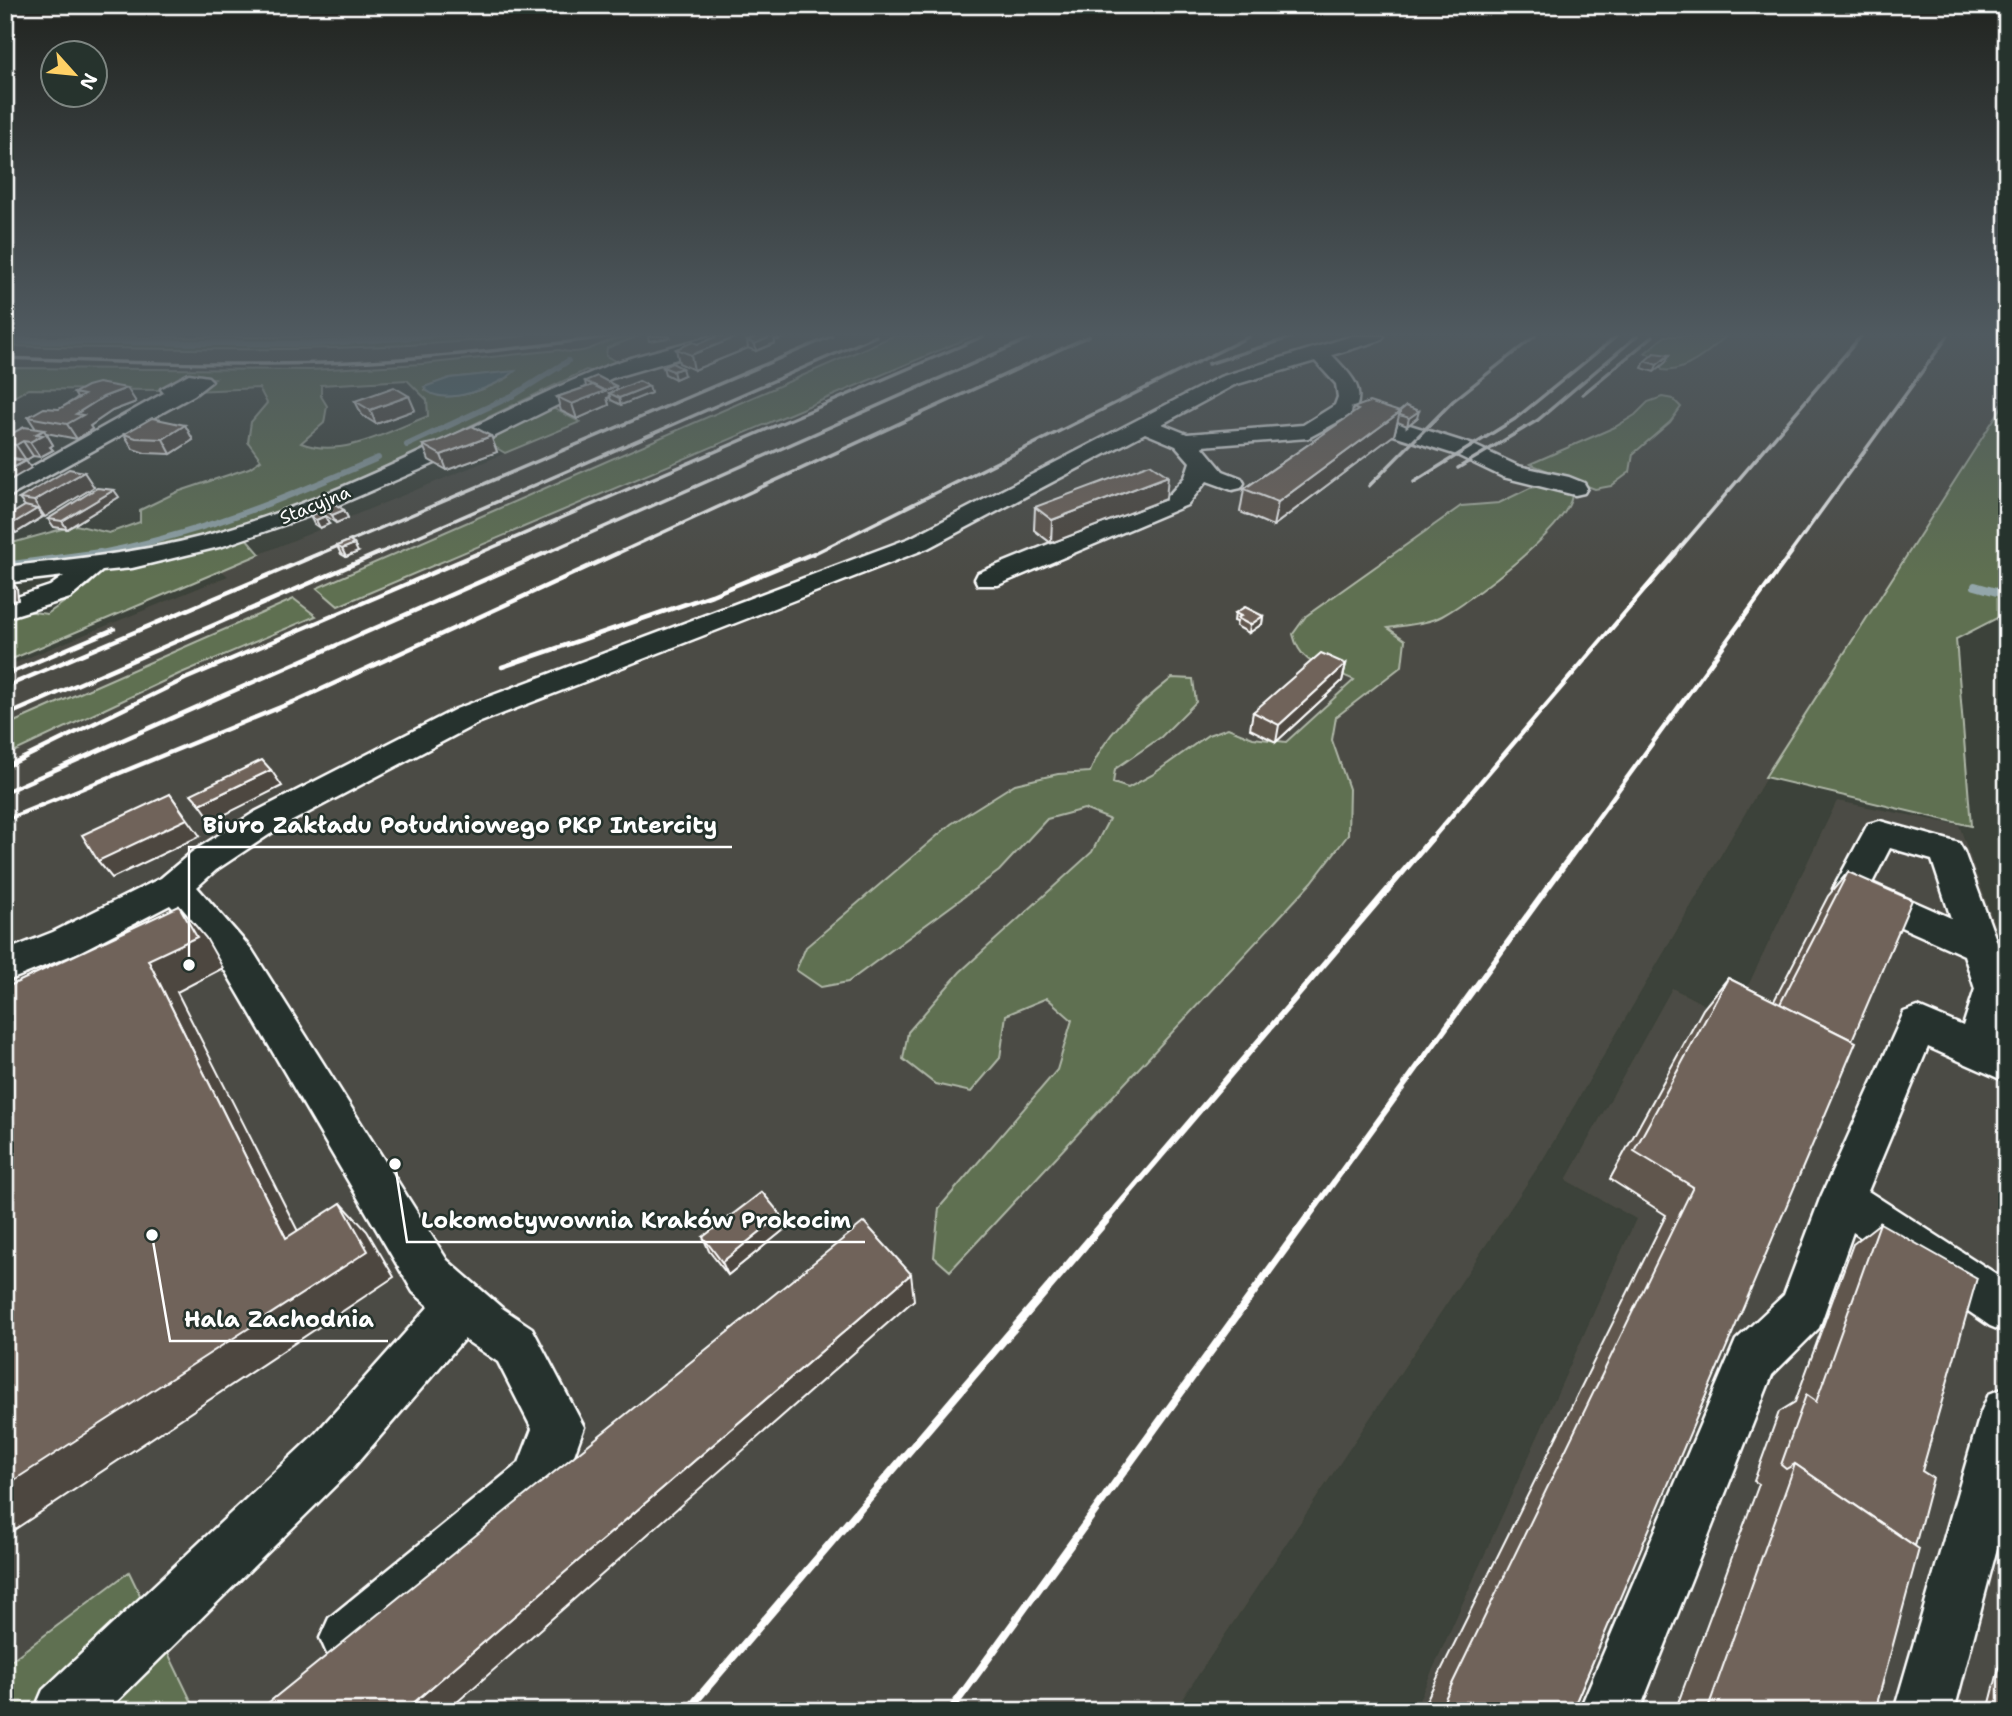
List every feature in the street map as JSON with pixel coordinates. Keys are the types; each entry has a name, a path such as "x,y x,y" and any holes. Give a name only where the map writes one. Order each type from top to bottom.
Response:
{"street":[{"path":"5,492 140,416"},
{"name":"Stacyjna","path":"5,575 91,569 215,541 304,510 518,416"},
{"path":"5,967 66,942 174,887 204,861 267,820 467,716 919,542 1161,416"},
{"path":"1184,441 1308,431 1333,416"},
{"path":"1357,416 1465,450 1511,472 1560,482 1575,488"},
{"path":"1144,425 1184,441 1215,476 1232,483"},
{"path":"988,579 1178,500 1196,479 1202,461"},
{"path":"5,610 60,592 91,569"},
{"path":"5,628 82,584 91,569"},
{"path":"174,887 206,919 239,961 430,1276 515,1345 558,1427 539,1481 315,1667"},
{"path":"1609,1711 1754,1358 1802,1311 1842,1199 1918,1024 1992,1058 1994,989 1979,946"},
{"path":"1842,1199 2007,1310"},
{"path":"64,1711 334,1451 463,1304"},
{"path":"1924,1711 2007,1412"}],"shaded area":[{"path":"567,416 2007,416 2007,427 1764,781 1542,1161 1174,1711 5,1711 5,667 228,576 221,570 579,423"},
{"path":"1837,801 1959,825 2007,959 2007,1711 1414,1711 1636,1219 1566,1180 1672,988 1732,1019"}],"green space":[{"path":"256,416 325,416 324,423 301,443 333,448 365,441 428,416 491,416 464,429 471,434 347,489 252,525 167,547 5,569 5,545 76,525 109,533 140,522 140,510 177,492 249,468 261,460 248,442 251,422"},
{"path":"525,416 569,416 580,422 505,453 481,439"},
{"path":"710,416 785,416 338,606 317,588"},
{"path":"1633,416 1674,416 1633,454 1630,472 1611,486 1595,489 1530,464 1615,427"},
{"path":"1996,416 2007,416 2007,613 1956,639 1971,826 1765,777"},
{"path":"1551,484 1565,488 1572,496 1554,526 1495,579 1442,616 1430,621 1388,628 1405,640 1402,666 1336,717 1332,740 1349,789 1348,835 1312,882 950,1271 934,1257 939,1208 1057,1070 1072,1020 1047,998 1006,1015 1000,1058 971,1092 935,1084 903,1059 908,1032 960,972 1092,852 1109,819 1084,809 1047,819 999,871 848,982 821,987 796,970 806,947 951,824 1015,784 1058,774 1090,772 1114,731 1172,678 1193,679 1196,702 1161,737 1115,769 1113,783 1128,788 1152,775 1208,735 1228,728 1253,738 1286,742 1354,680 1308,660 1302,654 1293,634 1306,616 1461,506 1499,503 1530,488"},
{"path":"245,537 260,554 5,662 5,619 26,611 47,614 89,585 102,570"},
{"path":"294,599 316,616 179,674 5,756 5,726"},
{"path":"129,1572 196,1711 5,1711 5,1665"}],"building":[{"path":"30,416 81,416 67,424"},
{"path":"1349,416 1394,416 1278,502 1244,489"},
{"path":"152,418 185,425 163,439 136,438 124,434"},
{"path":"472,426 491,436 441,455 423,445 436,442"},
{"path":"24,427 44,430 36,434 43,435 16,445 5,443 5,437"},
{"path":"5,458 26,461 5,472"},
{"path":"1150,464 1168,476 1052,520 1035,507"},
{"path":"69,469 84,472 34,501 19,499"},
{"path":"97,488 114,490 62,521 48,519"},
{"path":"330,501 344,510 332,515 319,505"},
{"path":"25,506 37,509 10,525 5,524 5,518"},
{"path":"319,512 325,516 316,520 310,516"},
{"path":"349,541 354,544 342,549 337,546"},
{"path":"10,580 11,592 5,593 5,581"},
{"path":"1245,607 1263,616 1250,625 1237,618 1241,616 1235,613"},
{"path":"1321,653 1346,664 1279,725 1253,712"},
{"path":"262,760 271,770 200,804 191,794"},
{"path":"170,794 187,819 98,861 82,835"},
{"path":"1848,872 1912,900 1852,1040 1780,1004"},
{"path":"179,906 197,937 148,960 286,1238 341,1203 368,1251 5,1486 5,988"},
{"path":"1728,978 1856,1042 1572,1711 1439,1711 1693,1187 1634,1151"},
{"path":"762,1192 781,1215 722,1262 703,1237"},
{"path":"864,1222 911,1274 404,1711 258,1711"},
{"path":"1880,1223 1977,1278 1922,1471 1933,1478 1915,1546 1795,1464 1786,1469 1781,1465 1806,1395 1816,1402"},
{"path":"1795,1464 1919,1549 1875,1711 1707,1711"}],"waterway":[{"path":"407,445 469,416"},
{"path":"99,553 202,527 378,458"},
{"path":"5,566 99,553"},
{"path":"90,555 99,553"},
{"path":"1975,586 2007,595"}],"railway":[{"path":"317,555 644,416"},
{"path":"375,555 693,416"},
{"path":"475,555 798,416"},
{"path":"541,555 854,416"},
{"path":"614,555 915,416"},
{"path":"811,555 1089,416"},
{"path":"1369,486 1438,416"},
{"path":"1414,482 1519,416"},
{"path":"1458,468 1543,416"},
{"path":"1674,555 1793,416"},
{"path":"1789,555 1890,416"},
{"path":"5,687 321,553"},
{"path":"5,716 379,553"},
{"path":"5,767 185,679 479,553"},
{"path":"5,792 545,553"},
{"path":"5,820 298,700 618,553"},
{"path":"502,667 712,595 814,553"},
{"path":"1430,841 1676,553"},
{"path":"1581,841 1791,553"},
{"path":"5,675 114,629"},
{"path":"1107,1219 1431,839"},
{"path":"1307,1219 1583,839"},
{"path":"687,1711 1109,1217"},
{"path":"950,1711 1308,1217"}],"place":[{"name":"Biuro Zakładu Południowego PKP Intercity","path":"189,965"},
{"name":"Lokomotywownia Kraków Prokocim","path":"395,1164"},
{"name":"Hala Zachodnia","path":"152,1235"}]}
